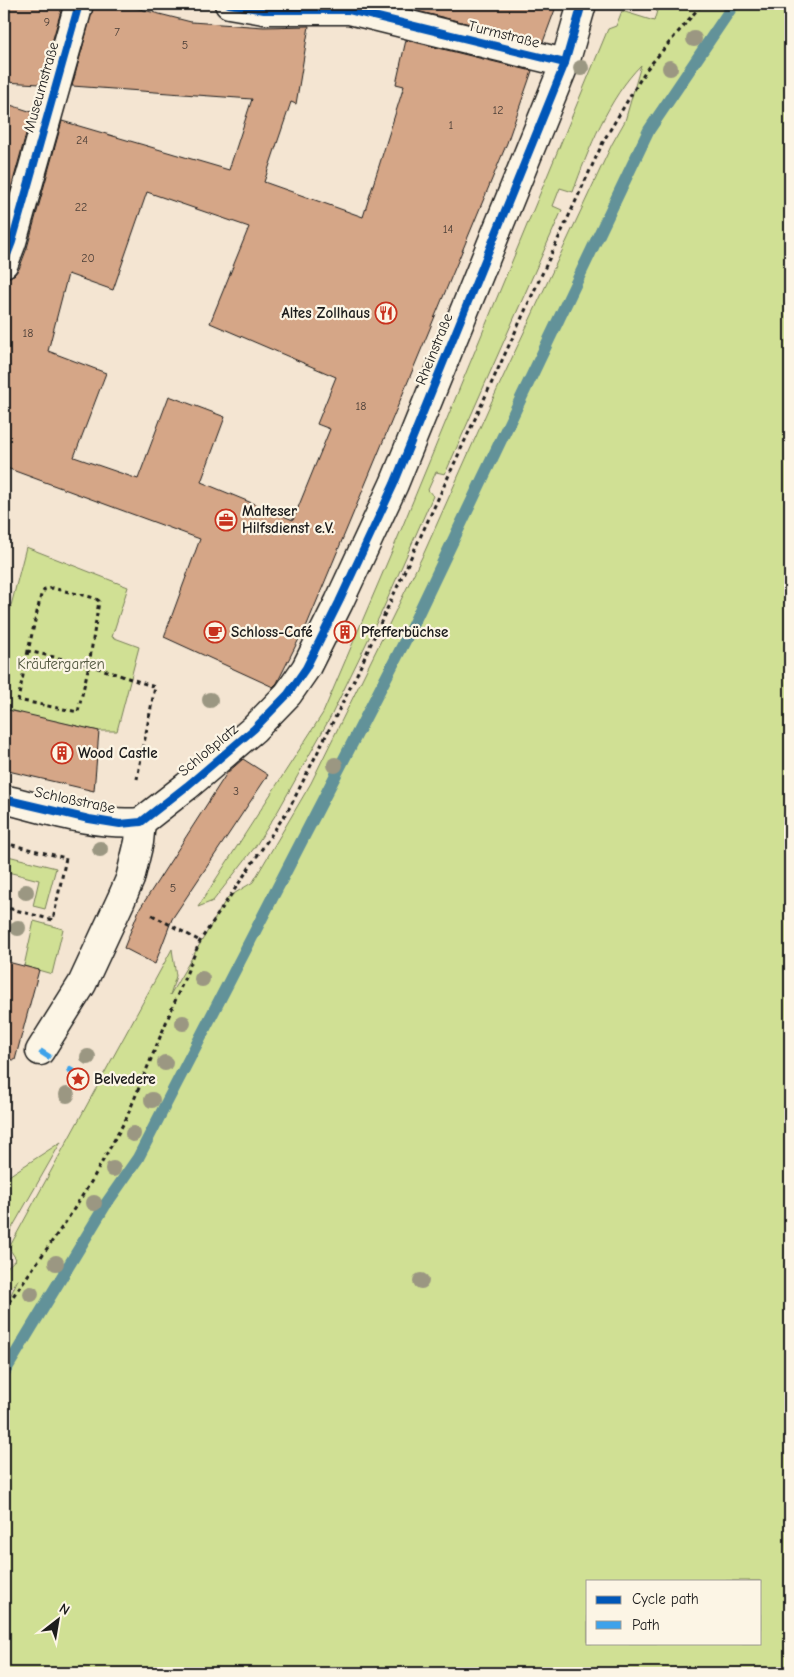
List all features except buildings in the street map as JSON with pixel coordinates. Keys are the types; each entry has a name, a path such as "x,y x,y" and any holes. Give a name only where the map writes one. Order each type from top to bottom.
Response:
{"street":[{"name":"Museumstraße","path":"4,263 12,242 79,4"},
{"name":"Turmstraße","path":"229,4 264,10 349,10 565,63"},
{"name":"Rheinstraße","path":"288,694 306,668 394,484 565,63 582,4"},
{"name":"Schloßplatz","path":"141,822 254,729 288,694"},
{"name":"Schloßstraße","path":"4,799 89,819 120,824 141,822"},
{"path":"40,1051 82,984 122,900 130,879 139,842 141,822"}],"path":[{"path":"4,1309 65,1223 91,1182 126,1119 200,940 290,806 299,789 356,676 604,140 646,70 702,4"},
{"path":"52,588 95,598 99,601 89,665 78,712 18,700 28,652 41,595 45,589 52,588"},
{"path":"28,652 89,665 155,687 137,778 141,822"},
{"path":"4,843 66,858 53,920 4,907"},
{"path":"122,900 200,940"}],"green space":[{"path":"659,4 790,4 790,1673 4,1673 4,1310 18,1279 4,1296 4,1270 16,1259 9,1248 172,949 176,976 170,995 227,898 253,882 311,783 424,553 490,405 612,144 625,121 641,65 619,92 609,108 585,159 573,192 560,188 553,206 562,210 445,474 436,472 428,490 433,496 383,609 331,716 278,811 255,847 213,901 198,907 323,713 401,530 608,29 616,26 622,11 654,21"},
{"name":"Kräutergarten","path":"26,547 128,587 112,637 139,647 117,731 99,731 4,710 4,633"},
{"path":"4,855 56,868 45,909 33,906 39,880 4,871"},
{"path":"34,921 63,929 52,974 24,966"},
{"path":"61,1142 4,1242 4,1179"}],"waterway":[{"path":"4,1373 106,1204 138,1158 407,637 649,130 734,4"}],"marked path":[{"path":"40,1051 54,1060"},
{"path":"68,1069 90,1081"}],"cycle path":[{"path":"4,263 12,242 79,4"},
{"path":"229,4 264,10 349,10 565,63"},
{"path":"4,799 89,819 120,824 141,822 254,729 288,694 306,668 394,484 565,63 582,4"}],"place":[{"name":"Altes Zollhaus","path":"386,313"},
{"name":"Malteser Hilfsdienst e.V.","path":"226,520"},
{"name":"Schloss-Café","path":"215,632"},
{"name":"Pfefferbüchse","path":"345,632"},
{"name":"Wood Castle","path":"62,753"},
{"name":"Belvedere","path":"78,1079"}]}
